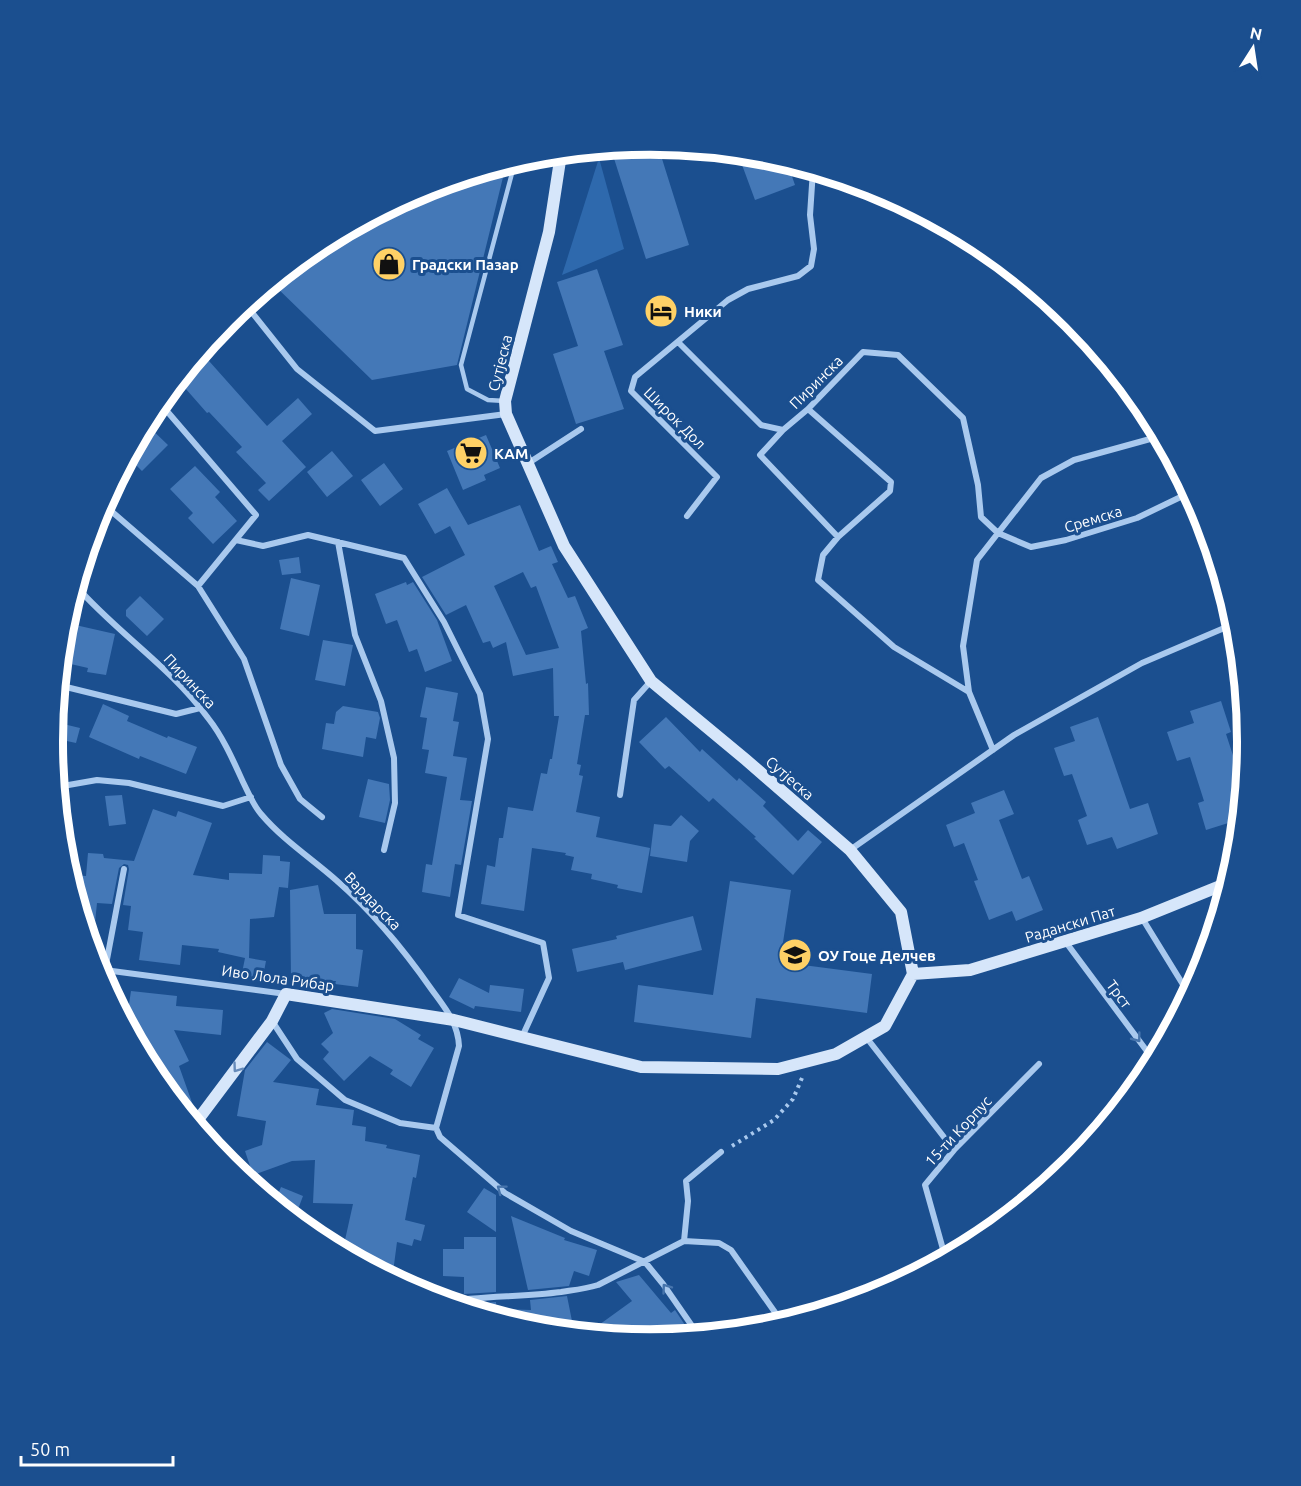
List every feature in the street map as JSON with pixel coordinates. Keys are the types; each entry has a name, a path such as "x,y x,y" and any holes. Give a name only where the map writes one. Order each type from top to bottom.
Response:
{"street":[{"name":"Сутјеска","path":"560,163 549,232 505,407 527,465 564,546 651,681 850,850 901,912 913,974"},
{"name":"Широк Дол","path":"687,516 717,477 632,391 634,377 728,300 748,289 798,276 812,266 814,249 810,215 812,179"},
{"path":"252,312 297,369 375,431 505,407"},
{"path":"678,342 761,425 783,430"},
{"name":"Пиринска","path":"838,537 760,455 863,352 898,355 963,418 978,485 981,517 998,533"},
{"path":"808,409 891,482 890,491 838,537 823,555 818,580 894,647 969,692"},
{"path":"166,411 256,515 198,586"},
{"path":"527,465 581,429"},
{"path":"993,750 969,692 963,645 977,560 1041,478 1074,460 1152,438"},
{"name":"Сремска","path":"998,533 1031,546 1066,540 1137,518 1183,496"},
{"path":"111,511 198,586 243,659 280,765 300,799 322,818"},
{"path":"236,540 263,546 308,535 405,558 444,622 480,694 488,738 458,915 543,943 549,978 522,1037"},
{"path":"338,542 355,635 381,701 394,758 395,803 384,850"},
{"name":"Пиринска","path":"83,593 160,666 209,718 229,751 259,812"},
{"path":"850,850 1014,735 1142,663 1227,627"},
{"path":"620,795 634,700 651,681"},
{"path":"66,687 176,714 200,708"},
{"path":"64,786 97,780 129,783 223,806 250,797"},
{"name":"Вардарска","path":"259,812 285,840 335,879 369,910 412,962 454,1020"},
{"path":"106,963 124,869"},
{"name":"Радански Пат","path":"913,974 970,970 1141,918 1220,886"},
{"path":"1141,918 1184,987"},
{"name":"Трст","path":"1065,941 1149,1054"},
{"name":"Иво Лола Рибар","path":"109,971 286,994 454,1020"},
{"path":"454,1020 641,1066 778,1069 836,1054 885,1026 913,974"},
{"path":"199,1118 272,1021 286,994"},
{"path":"454,1020 459,1033 459,1046 436,1128 440,1137 505,1193 571,1231 645,1262 694,1328"},
{"path":"272,1021 297,1059 345,1100 400,1122 436,1128"},
{"path":"866,1037 954,1150"},
{"name":"15-ти Корпус","path":"944,1252 925,1185 954,1150 1039,1064"},
{"path":"684,1241 688,1201 686,1180 721,1152"},
{"path":"462,1299 528,1296 585,1289 645,1262 684,1241 719,1243 731,1250 778,1316"}],"lane":[{"path":"505,407 467,388 461,365 512,173"}],"path":[{"path":"721,1152 774,1120 793,1100 809,1061"}],"shaded area":[{"path":"599,158 599,158 624,249 562,275"}],"building":[{"path":"661,156 689,245 646,259 614,157"},
{"path":"741,163 791,173 795,185 755,200"},
{"name":"Градски Пазар","path":"504,175 457,365 372,380 278,289 324,255 391,216 426,200"},
{"path":"597,269 623,345 604,351 624,409 576,424 553,354 578,346 557,282"},
{"path":"207,359 267,426 298,398 312,414 282,441 306,467 269,501 258,490 266,483 236,452 242,447 209,412 207,413 183,386"},
{"path":"153,431 168,445 142,471 134,463"},
{"path":"486,435 500,468 484,475 486,480 463,490 447,451"},
{"path":"332,451 353,476 327,497 307,472"},
{"path":"384,463 403,489 380,506 361,480"},
{"path":"195,466 220,492 215,497 237,521 213,544 188,518 193,513 170,489"},
{"path":"447,488 468,525 520,505 539,551 551,546 558,562 552,564 568,598 575,596 588,628 581,631 586,684 588,683 589,715 585,715 577,764 581,765 579,775 583,776 576,812 600,817 596,837 650,848 642,893 617,888 618,885 591,879 592,874 571,870 574,857 565,855 566,853 532,848 524,911 481,904 487,865 495,867 499,838 503,838 508,807 533,811 541,773 547,774 550,759 552,759 559,716 554,716 553,668 513,676 506,642 493,648 490,641 483,643 466,605 446,615 422,577 465,555 450,526 435,534 418,504","holes":["523,572 531,588 536,586 559,648 526,655 494,586"]},
{"path":"299,557 301,573 282,575 279,560"},
{"path":"291,578 320,585 309,636 280,629"},
{"path":"406,582 407,585 413,582 437,620 452,661 425,672 417,649 409,652 397,620 386,624 375,594"},
{"path":"140,596 164,619 147,636 126,616 126,610"},
{"path":"75,625 115,634 106,675 87,672 88,668 68,663"},
{"path":"323,640 353,645 345,686 315,680"},
{"path":"426,687 458,693 453,721 459,722 453,756 467,758 460,800 472,801 461,865 455,864 450,897 422,892 426,864 432,865 447,777 425,773 429,750 422,749 427,718 420,717"},
{"path":"1221,701 1231,732 1226,734 1237,769 1233,822 1206,830 1198,803 1204,801 1190,757 1177,761 1167,732 1194,723 1190,711"},
{"path":"103,704 129,716 127,721 167,738 168,736 197,747 186,774 140,756 139,759 89,737"},
{"path":"343,706 378,712 380,718 376,739 366,737 363,757 322,749 326,723 334,724 336,712"},
{"path":"666,717 700,752 702,749 737,781 739,778 766,802 763,806 798,841 808,830 822,842 793,875 713,798 709,802 669,766 665,769 639,742"},
{"path":"1098,717 1130,809 1148,803 1158,834 1117,849 1112,837 1087,845 1078,820 1087,816 1072,774 1064,776 1054,748 1075,741 1070,727"},
{"path":"63,724 80,728 76,743 63,740"},
{"path":"368,779 389,784 390,800 385,823 359,817"},
{"path":"1004,790 1014,814 999,820 1022,879 1029,876 1043,910 1016,921 1012,911 989,920 974,881 978,880 964,843 954,847 946,825 975,813 971,803"},
{"path":"122,795 126,824 109,826 105,796"},
{"path":"153,809 176,817 178,811 212,823 193,875 229,880 229,873 262,874 263,855 280,856 280,861 290,862 288,888 279,887 274,917 250,919 249,958 266,961 262,982 241,978 245,958 218,952 219,949 182,945 180,965 139,960 143,932 128,930 131,906 123,905 128,865 124,864 119,868 112,904 97,903 94,932 78,876 86,876 88,853 103,854 104,858 134,861"},
{"path":"681,815 699,831 690,841 687,862 650,856 654,824 671,826"},
{"path":"730,881 791,890 780,962 872,974 867,1013 756,998 751,1038 634,1022 638,985 713,995"},
{"path":"318,885 324,914 356,914 356,949 363,950 358,987 335,984 336,981 291,981 290,890"},
{"path":"693,916 702,950 625,970 623,962 577,972 572,949 617,939 616,936"},
{"path":"459,978 489,993 490,985 524,989 521,1012 475,1006 474,1009 449,997"},
{"path":"131,991 177,996 176,1006 223,1010 221,1035 174,1030 189,1061 179,1066 194,1112 162,1069 128,1011"},
{"path":"332,1009 395,1019 421,1035 418,1039 434,1048 411,1087 390,1074 393,1070 370,1056 344,1081 323,1059 329,1052 321,1044 333,1033 324,1013"},
{"path":"267,1042 291,1060 273,1082 319,1089 316,1105 354,1110 352,1125 366,1127 365,1141 420,1155 416,1178 413,1177 405,1220 425,1225 421,1241 414,1239 412,1246 397,1242 393,1271 337,1239 345,1240 353,1204 313,1203 315,1160 292,1161 253,1175 245,1151 262,1145 266,1121 237,1116 245,1070"},
{"path":"281,1187 303,1196 297,1212 277,1196"},
{"path":"484,1188 496,1195 496,1232 467,1212"},
{"path":"511,1216 565,1238 564,1240 597,1250 589,1276 574,1271 569,1286 528,1290"},
{"path":"464,1237 496,1237 496,1292 464,1294 464,1277 443,1276 443,1249 464,1249"},
{"path":"639,1275 671,1313 675,1310 688,1329 596,1327 632,1301 616,1282"},
{"path":"567,1296 573,1325 536,1319 498,1310 477,1304 496,1302 496,1309 531,1310 530,1300"}],"place":[{"name":"Градски Пазар","path":"389,264"},
{"name":"Ники","path":"661,311"},
{"name":"КАМ","path":"471,453"},
{"name":"ОУ Гоце Делчев","path":"795,955"}]}
